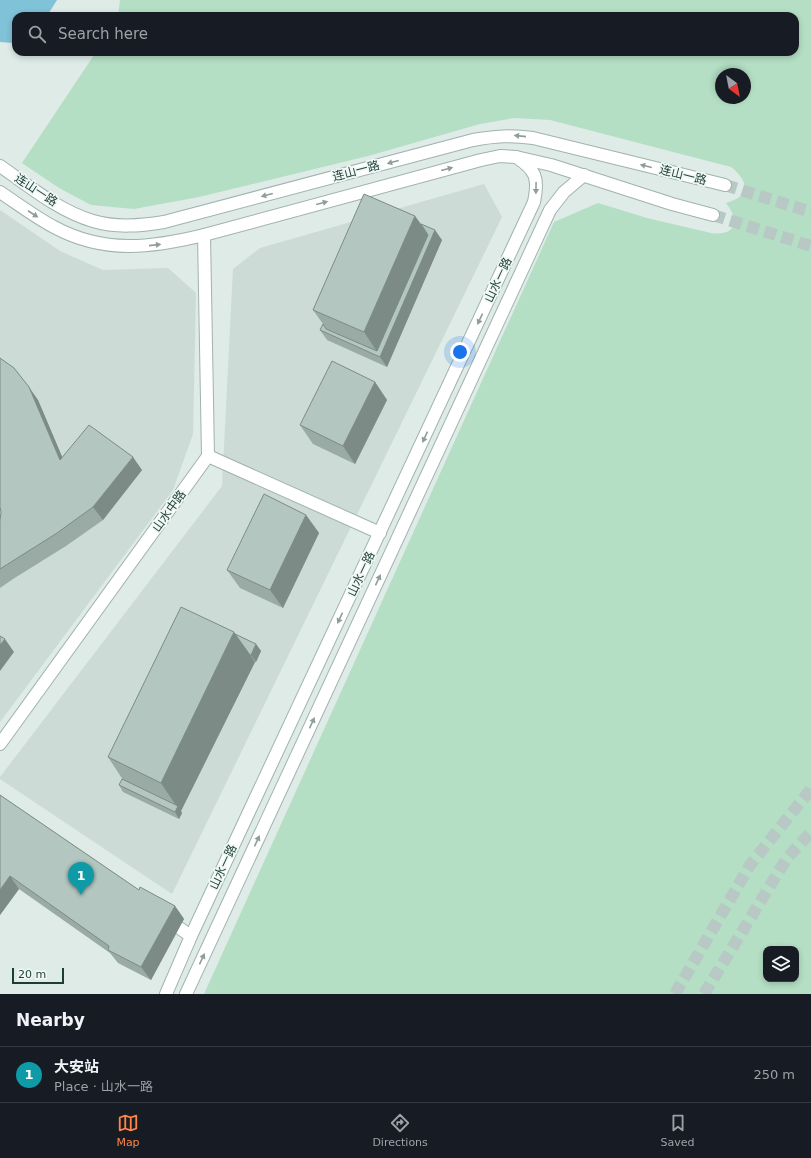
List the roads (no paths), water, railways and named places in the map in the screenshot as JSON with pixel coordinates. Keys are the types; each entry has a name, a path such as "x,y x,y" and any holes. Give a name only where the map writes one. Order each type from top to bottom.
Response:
{"street":[{"name":"连山一路","path":"0,166 71,212 93,221 119,226 143,226 164,222 474,140 495,136 514,135 533,138 725,185"},
{"name":"连山一路","path":"0,192 53,227 71,235 108,245 128,247 150,246 170,244 204,236 500,156 516,157 539,162 672,204 713,215"},
{"name":"山水一路","path":"166,994 191,936 534,202 538,186 534,174 527,165 516,157"},
{"name":"山水一路","path":"186,994 550,210 564,192 584,175"},
{"path":"204,236 208,456 380,534"},
{"name":"山水中路","path":"0,744 208,456"},
{"path":"159,914 191,936"}],"water":[{"path":"0,0 57,0 50,12 12,12 12,43 0,42"}],"tunnel":[{"path":"725,185 811,212"},
{"path":"713,215 811,246"},
{"path":"675,994 750,865 811,789"},
{"path":"704,994 787,858 811,832"}],"place":[{"name":"大安站","path":"81,895"}]}
